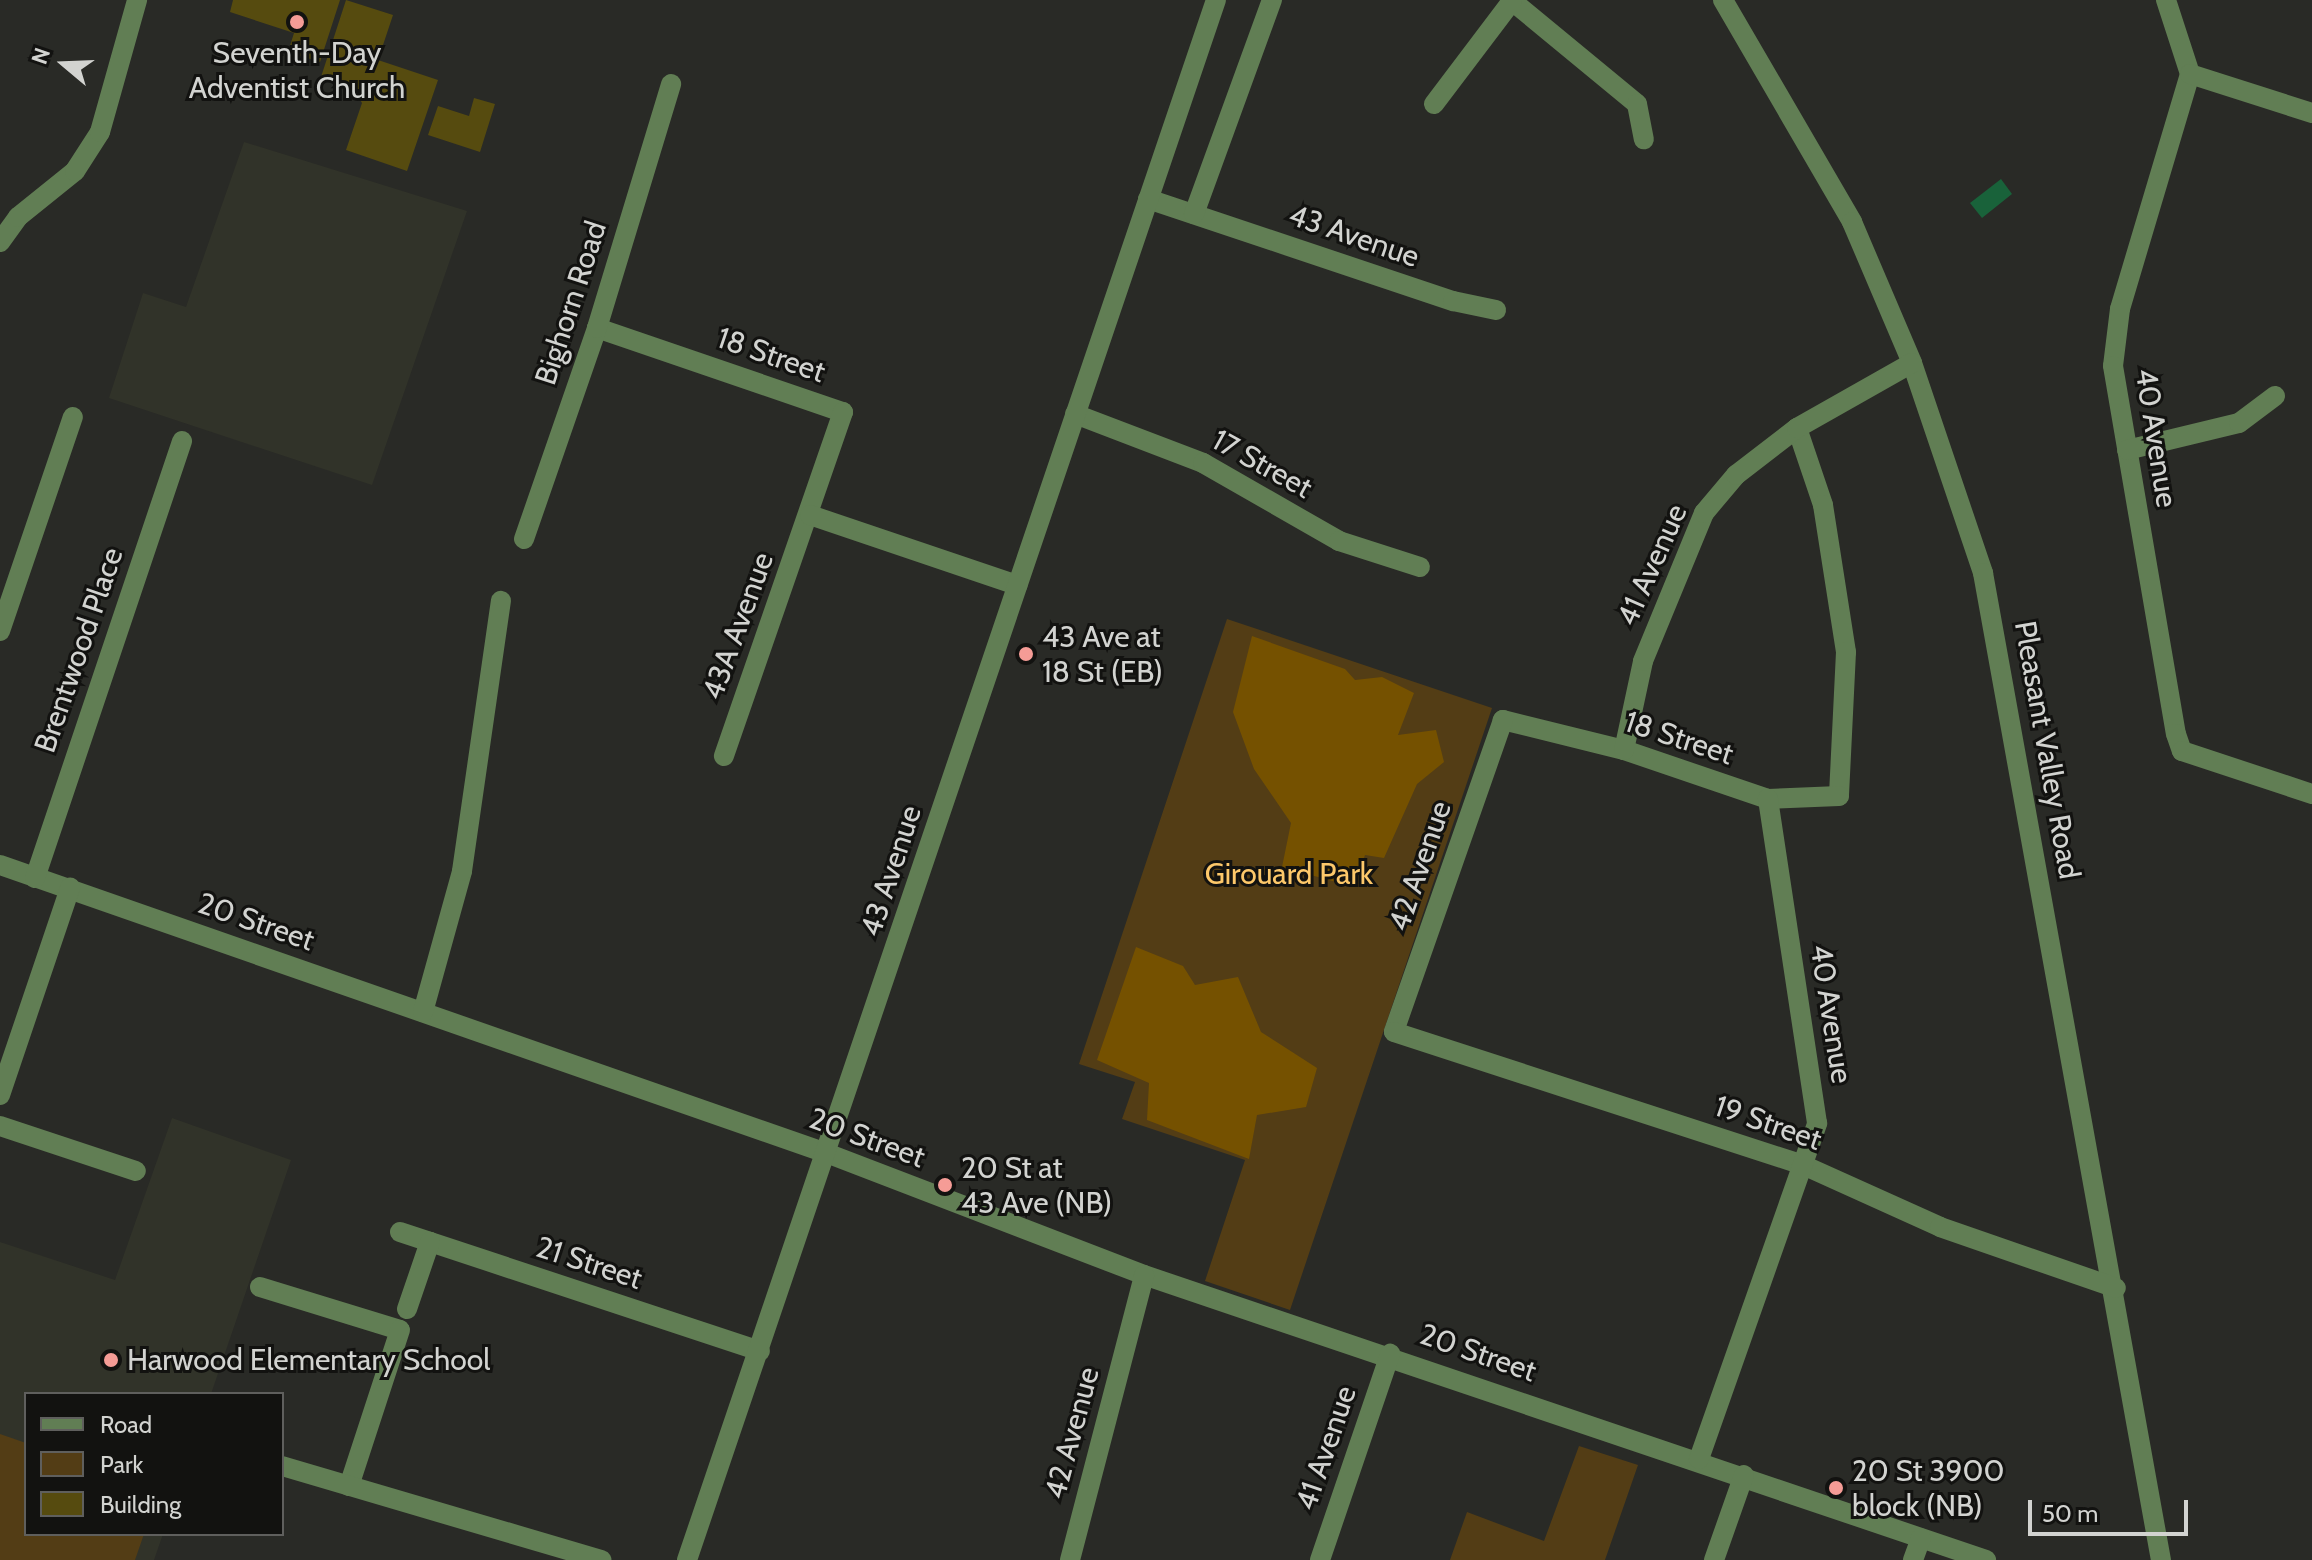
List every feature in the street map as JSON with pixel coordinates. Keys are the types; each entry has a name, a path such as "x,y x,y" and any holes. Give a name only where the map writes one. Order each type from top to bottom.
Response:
{"street":[{"path":"0,242 45,192 75,171 100,132 137,0"},
{"path":"1194,214 1272,0"},
{"path":"1434,104 1512,0 1637,104 1644,139"},
{"name":"Pleasant Valley Road","path":"1723,0 1852,222 1912,363 1983,573 2116,1288 2161,1560"},
{"path":"2166,0 2190,74 2312,113"},
{"name":"43 Avenue","path":"687,1560 829,1154 1148,199 1210,2"},
{"name":"40 Avenue","path":"2190,74 2120,309 2113,366 2127,450 2182,751 2312,794"},
{"name":"Bighorn Road","path":"524,539 597,328 671,84"},
{"name":"43 Avenue","path":"1148,199 1453,301 1496,310"},
{"name":"18 Street","path":"597,328 843,412 810,515"},
{"name":"41 Avenue","path":"1624,750 1643,661 1704,513 1736,475 1797,428 1912,363"},
{"path":"2127,450 2239,423 2275,396"},
{"name":"17 Street","path":"1075,414 1203,463 1339,541 1420,567"},
{"path":"0,631 73,417"},
{"name":"18 Street","path":"1503,720 1624,750 1768,799 1839,796 1846,652 1823,505 1797,428"},
{"name":"Brentwood Place","path":"35,878 182,441"},
{"path":"810,515 1017,585"},
{"name":"43A Avenue","path":"724,756 810,515"},
{"path":"423,1012 462,871 501,601"},
{"name":"42 Avenue","path":"1394,1032 1503,720"},
{"name":"40 Avenue","path":"1699,1459 1817,1123 1768,799"},
{"name":"20 Street","path":"0,865 829,1154 1144,1275 1390,1354 1986,1560"},
{"path":"0,1095 70,888"},
{"name":"19 Street","path":"1394,1032 1803,1165 1940,1227 2116,1288"},
{"path":"0,1126 136,1171"},
{"name":"21 Street","path":"400,1232 760,1351"},
{"path":"407,1309 430,1242"},
{"name":"42 Avenue","path":"1070,1560 1144,1275"},
{"path":"260,1287 400,1330 349,1486"},
{"name":"41 Avenue","path":"1320,1560 1390,1354"},
{"path":"284,1467 601,1560"},
{"path":"1714,1560 1744,1475"},
{"path":"1913,1560 1921,1538"}],"shaded area":[{"path":"244,142 467,211 372,485 109,398 143,293 186,307"},
{"path":"2001,179 2012,194 1982,218 1970,203"},
{"path":"1252,636 1345,669 1355,680 1382,677 1414,693 1398,735 1436,730 1444,762 1417,784 1384,858 1365,855 1354,887 1282,867 1291,823 1254,769 1233,712"},
{"path":"1136,947 1183,966 1195,985 1238,977 1261,1032 1317,1068 1306,1107 1257,1115 1249,1159 1147,1120 1149,1083 1097,1060"},
{"name":"Harwood Elementary School","path":"172,1118 291,1160 212,1392 24,1392 24,1536 162,1536 154,1560 0,1560 0,1242 115,1280"}],"green space":[{"name":"Girouard Park","path":"1227,619 1492,708 1290,1310 1205,1281 1245,1160 1122,1119 1135,1082 1079,1064"},
{"path":"0,1434 24,1442 24,1536 143,1536 135,1560 0,1560"},
{"path":"1579,1446 1638,1465 1605,1560 1450,1560 1467,1512 1544,1541"}],"building":[{"name":"Seventh-Day Adventist Church","path":"233,0 340,0 320,62 288,52 294,33 230,12"},
{"path":"346,0 393,15 378,60 438,80 407,171 346,150 362,103 352,87 321,77"},
{"path":"474,98 495,104 480,152 428,135 438,106 469,116"}],"place":[{"name":"Seventh-Day Adventist Church","path":"297,22"},
{"name":"43 Ave at 18 St (EB)","path":"1026,654"},
{"name":"20 St at 43 Ave (NB)","path":"945,1185"},
{"name":"Harwood Elementary School","path":"111,1360"},
{"name":"20 St 3900 block (NB)","path":"1836,1488"}]}
